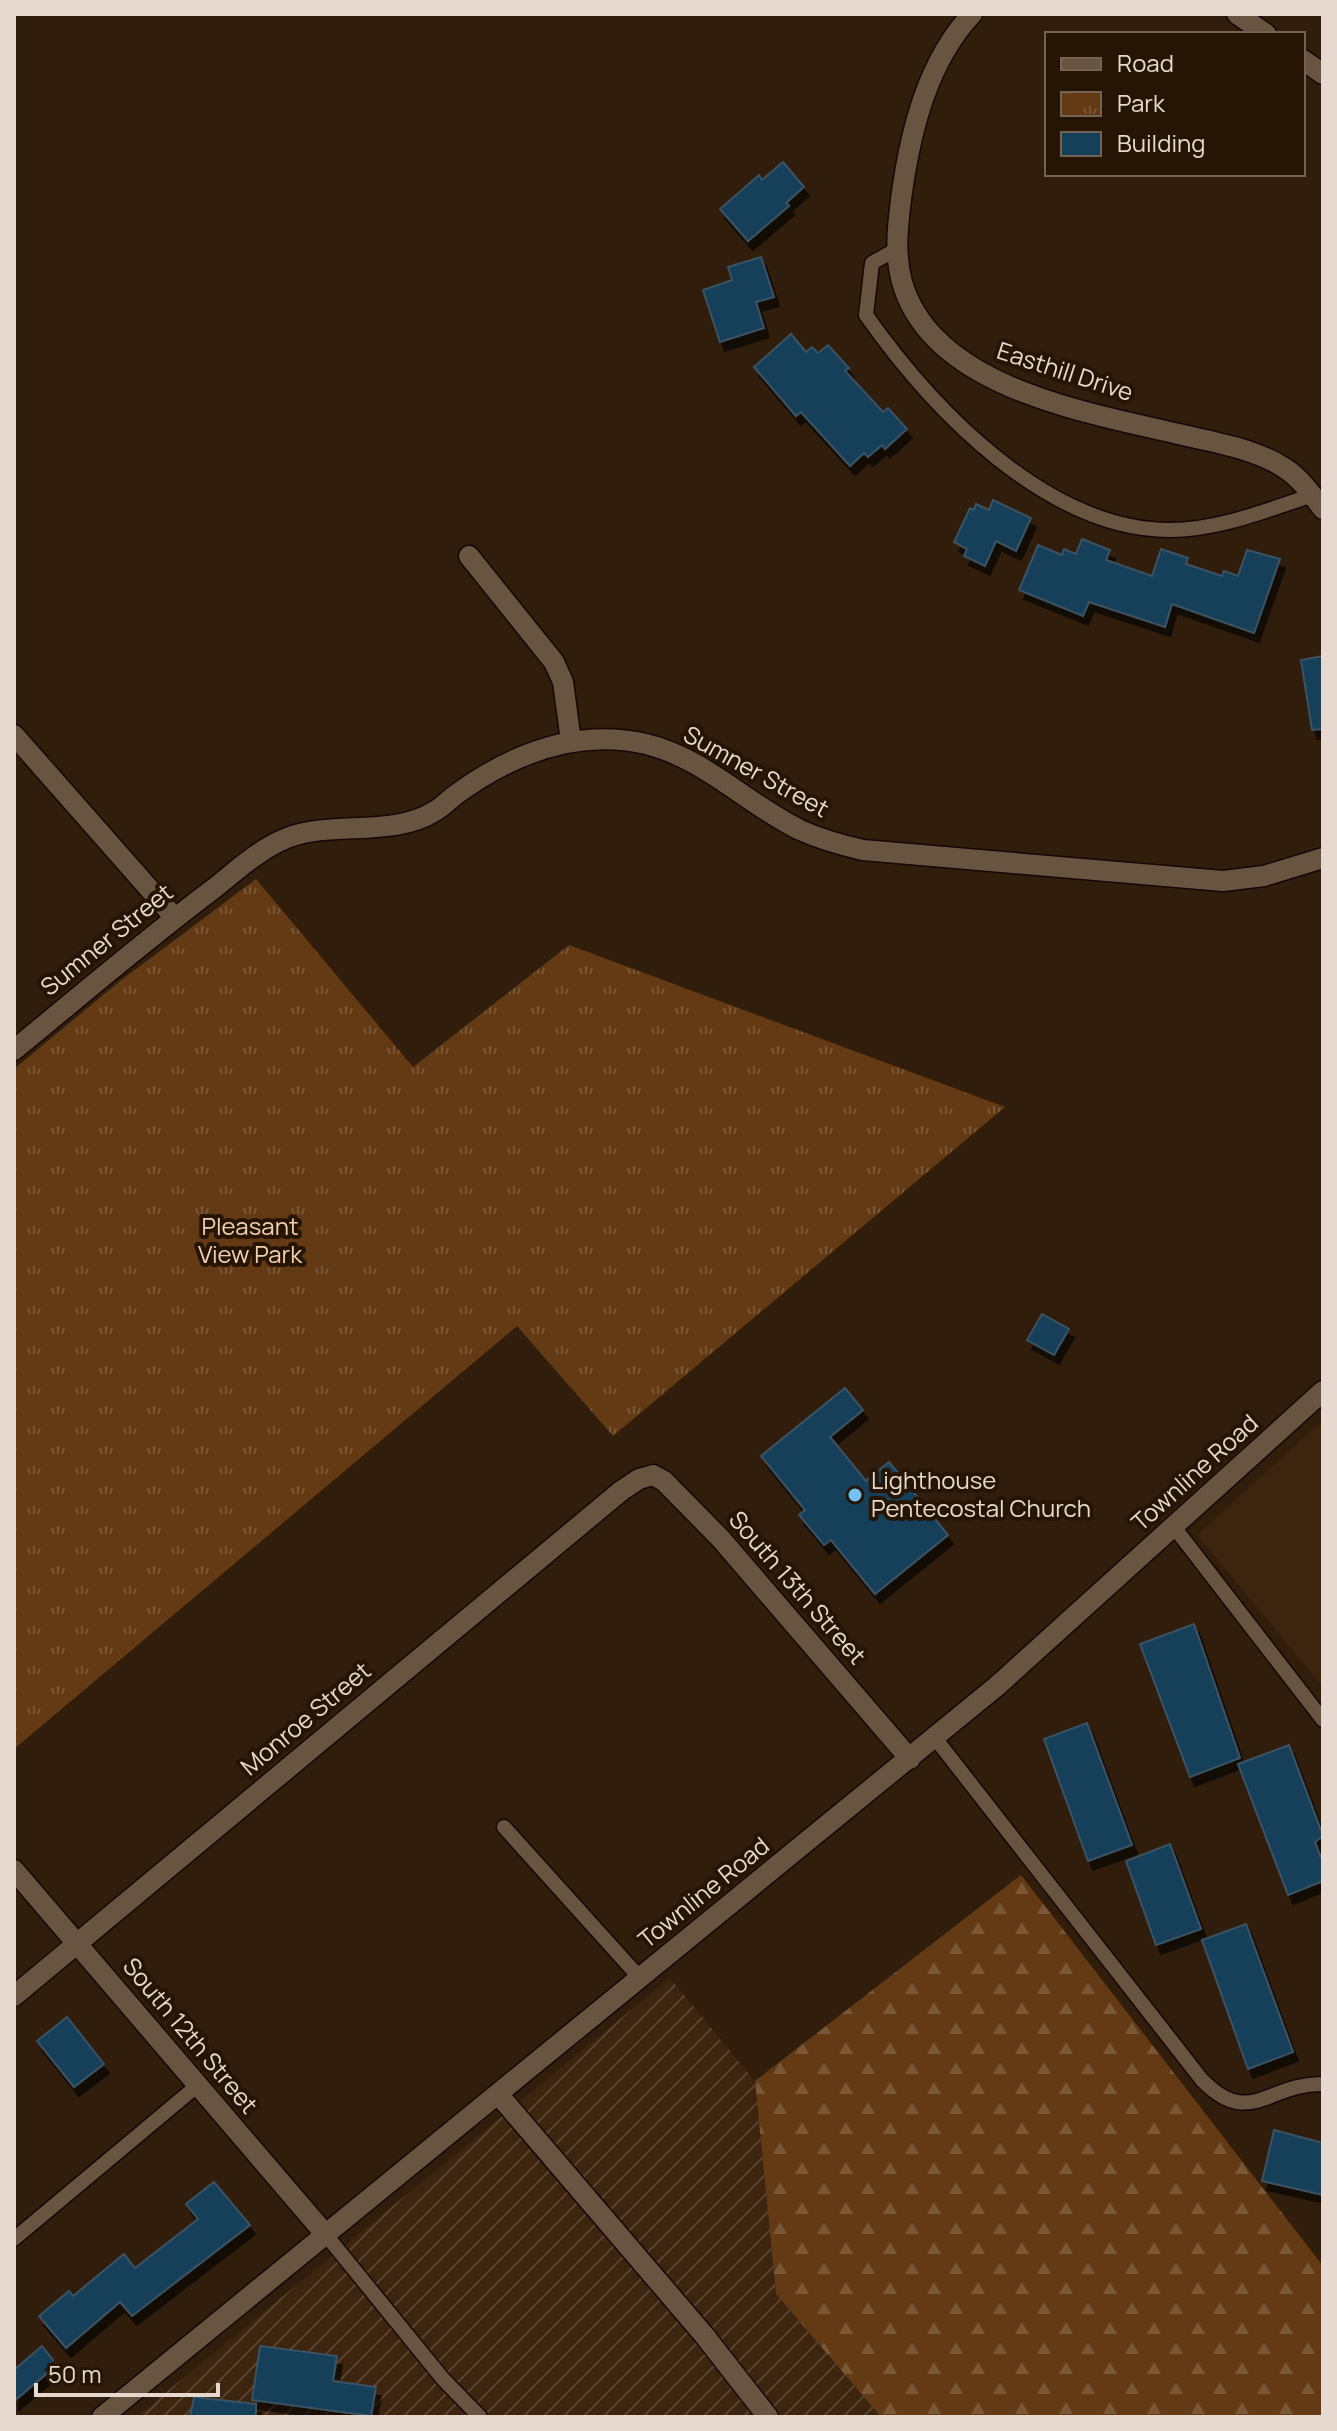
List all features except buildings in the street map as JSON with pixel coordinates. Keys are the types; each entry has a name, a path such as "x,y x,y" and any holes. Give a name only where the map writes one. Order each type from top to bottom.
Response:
{"street":[{"name":"Easthill Drive","path":"972,14 943,50 928,85 903,187 897,249 903,285 922,322 949,351 984,375 1057,402 1257,455 1285,468 1318,502"},
{"path":"1237,14 1263,32"},
{"path":"1305,61 1323,74"},
{"path":"469,556 554,662 563,682 571,741"},
{"path":"14,735 175,918"},
{"name":"Sumner Street","path":"14,1050 175,918 249,861 288,838 316,831 409,821 434,812 454,796 523,755 571,741 614,739 648,745 680,756 798,829 863,850 1223,881 1264,876 1323,858"},
{"name":"Townline Road","path":"102,2417 935,1738 1323,1391"},
{"name":"South 13th Street","path":"632,1483 653,1475 664,1481 721,1539 910,1759"},
{"name":"Monroe Street","path":"14,1996 632,1483"},
{"name":"South 12th Street","path":"14,1870 326,2235"},
{"path":"498,2094 704,2335 768,2417"}],"lane":[{"path":"897,249 872,263 866,315 899,361 985,448 1064,503 1111,523 1171,530 1229,523 1318,502"},
{"path":"1174,1527 1323,1720"},
{"path":"935,1738 1202,2080 1221,2100 1245,2104 1305,2084 1323,2084"},
{"path":"504,1827 640,1978"},
{"path":"14,2239 198,2085"},
{"path":"326,2235 443,2379 480,2417"}],"shaded area":[{"path":"1323,1420 1323,1687 1197,1535"},
{"path":"670,1978 755,2081 776,2294 881,2417 136,2417"}],"green space":[{"name":"Pleasant View Park","path":"256,879 413,1067 569,945 1005,1107 613,1436 517,1326 14,1749 14,1069 120,981"},
{"path":"1021,1875 1323,2266 1323,2417 881,2417 776,2294 755,2081"}],"place":[{"name":"Lighthouse Pentecostal Church","path":"855,1495"}]}
